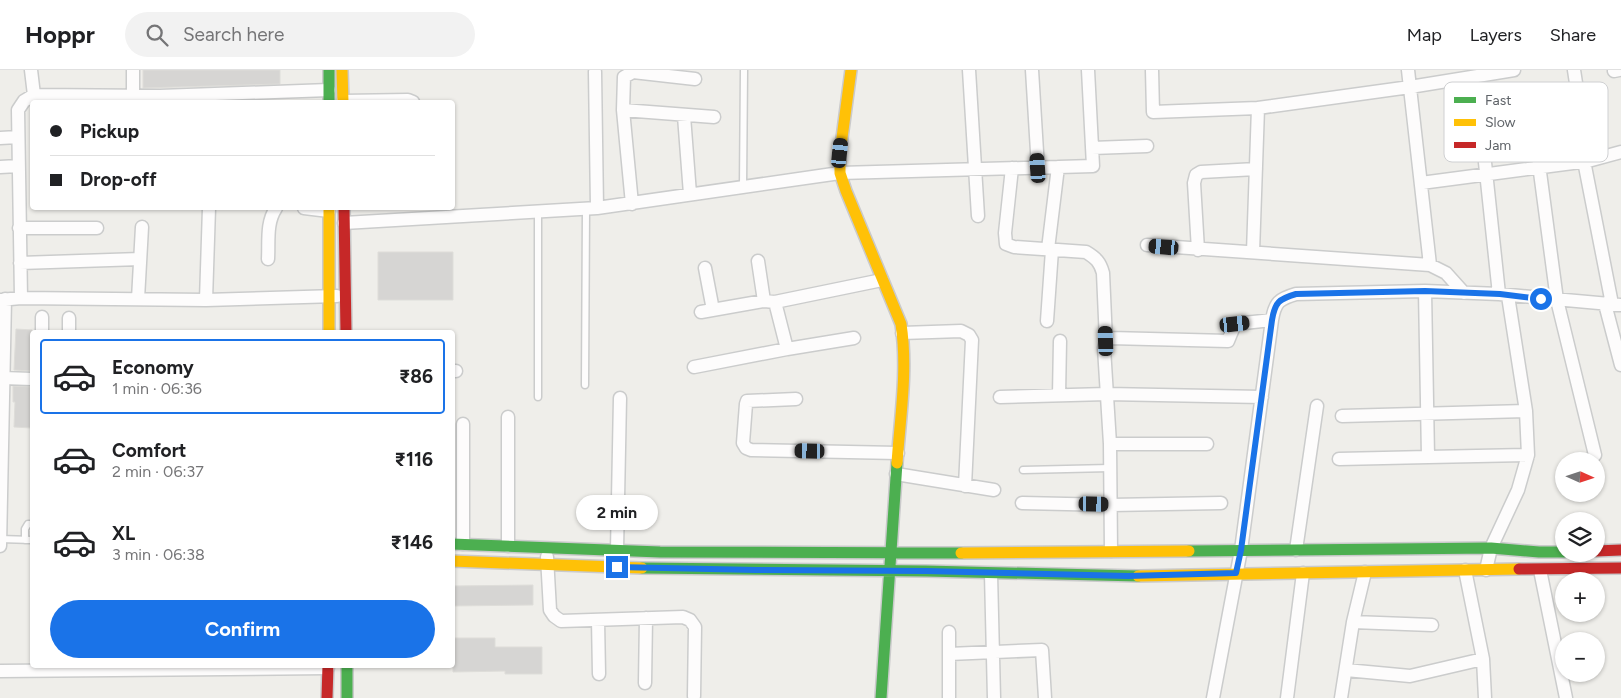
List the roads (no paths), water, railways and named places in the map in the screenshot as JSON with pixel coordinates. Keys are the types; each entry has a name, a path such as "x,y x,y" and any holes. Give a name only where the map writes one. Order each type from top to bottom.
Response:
{"street":[{"path":"31,70 34,95"},
{"path":"133,70 133,96"},
{"path":"21,298 18,110 24,101 34,95 329,96 329,70"},
{"path":"342,70 343,100"},
{"path":"851,70 842,133 840,171 846,191 901,324 902,333 903,375 881,698"},
{"path":"840,171 850,153 853,140 862,70"},
{"path":"969,70 978,216"},
{"path":"1032,70 1038,168"},
{"path":"344,223 538,212 632,204 840,171 1093,166 1088,70"},
{"path":"1152,70 1153,112 1258,108 1410,88 1475,73 1514,70"},
{"path":"1408,70 1430,265"},
{"path":"592,208 595,72"},
{"path":"632,204 623,110 624,77 633,72 696,79"},
{"path":"1253,252 1258,108"},
{"path":"623,110 714,117"},
{"path":"684,116 690,194"},
{"path":"0,138 18,137"},
{"path":"1092,148 1147,146"},
{"path":"1608,155 1621,152"},
{"path":"1484,162 1504,295 1526,411 1528,455 1518,490 1491,548 1486,570"},
{"path":"1538,162 1557,300 1594,452"},
{"path":"1421,183 1578,162"},
{"path":"1586,162 1613,304 1621,365"},
{"path":"0,166 18,166"},
{"path":"1047,321 1050,250 1058,167"},
{"path":"1012,168 1005,233 1006,244 1014,247 1086,252 1096,258 1101,264 1103,273 1106,341 1104,348 1110,444 1111,551"},
{"path":"1198,250 1194,183 1196,175 1201,172 1256,170"},
{"path":"19,186 30,185"},
{"path":"206,300 209,210"},
{"path":"268,259 269,225 275,210"},
{"path":"329,210 329,330"},
{"path":"344,210 346,330"},
{"path":"138,299 142,227"},
{"path":"19,228 97,228"},
{"path":"1147,245 1430,265 1439,268 1464,293"},
{"path":"20,263 140,259"},
{"path":"758,261 787,349"},
{"path":"705,268 707,311 770,302 882,280"},
{"path":"1213,698 1241,550 1274,308 1282,298 1296,294 1425,291 1613,304"},
{"path":"1425,291 1428,457"},
{"path":"0,546 3,299 206,300 346,296"},
{"path":"42,317 42,330"},
{"path":"69,318 69,330"},
{"path":"1106,341 1110,338 1228,341 1235,324 1272,320"},
{"path":"902,333 961,331 969,335 972,340 965,486"},
{"path":"694,367 854,338"},
{"path":"1059,395 1060,341"},
{"path":"3,378 30,379"},
{"path":"1000,397 1107,394 1262,397"},
{"path":"617,550 620,398"},
{"path":"796,399 748,401 746,404 743,442 746,448 751,450 898,453"},
{"path":"1296,550 1317,406"},
{"path":"1342,416 1526,411"},
{"path":"508,417 508,546"},
{"path":"463,424 458,544 727,553 891,554 1423,548 1491,548 1555,552"},
{"path":"1110,444 1207,444"},
{"path":"1339,459 1528,455"},
{"path":"896,474 994,490"},
{"path":"1022,503 1111,505 1221,503"},
{"path":"547,547 550,610 561,621 683,617 690,620 695,627 694,696"},
{"path":"1605,551 1621,550"},
{"path":"455,561 660,569 1160,576 1236,573 1621,568"},
{"path":"1465,570 1483,659 1485,698"},
{"path":"1540,570 1566,698"},
{"path":"1341,698 1353,622 1365,572"},
{"path":"1287,698 1303,573"},
{"path":"991,574 994,698"},
{"path":"645,683 646,618"},
{"path":"598,620 599,674"},
{"path":"1353,622 1432,625"},
{"path":"948,698 949,632"},
{"path":"949,654 1042,650 1045,698"},
{"path":"1346,670 1410,676 1483,659"},
{"path":"0,671 115,668"},
{"path":"327,698 328,668"},
{"path":"347,668 347,698"}],"lane":[{"path":"743,187 744,70"},
{"path":"585,385 592,208"},
{"path":"538,212 538,397"},
{"path":"1023,470 1110,468"},
{"path":"0,539 29,540 25,529 30,524"}]}
